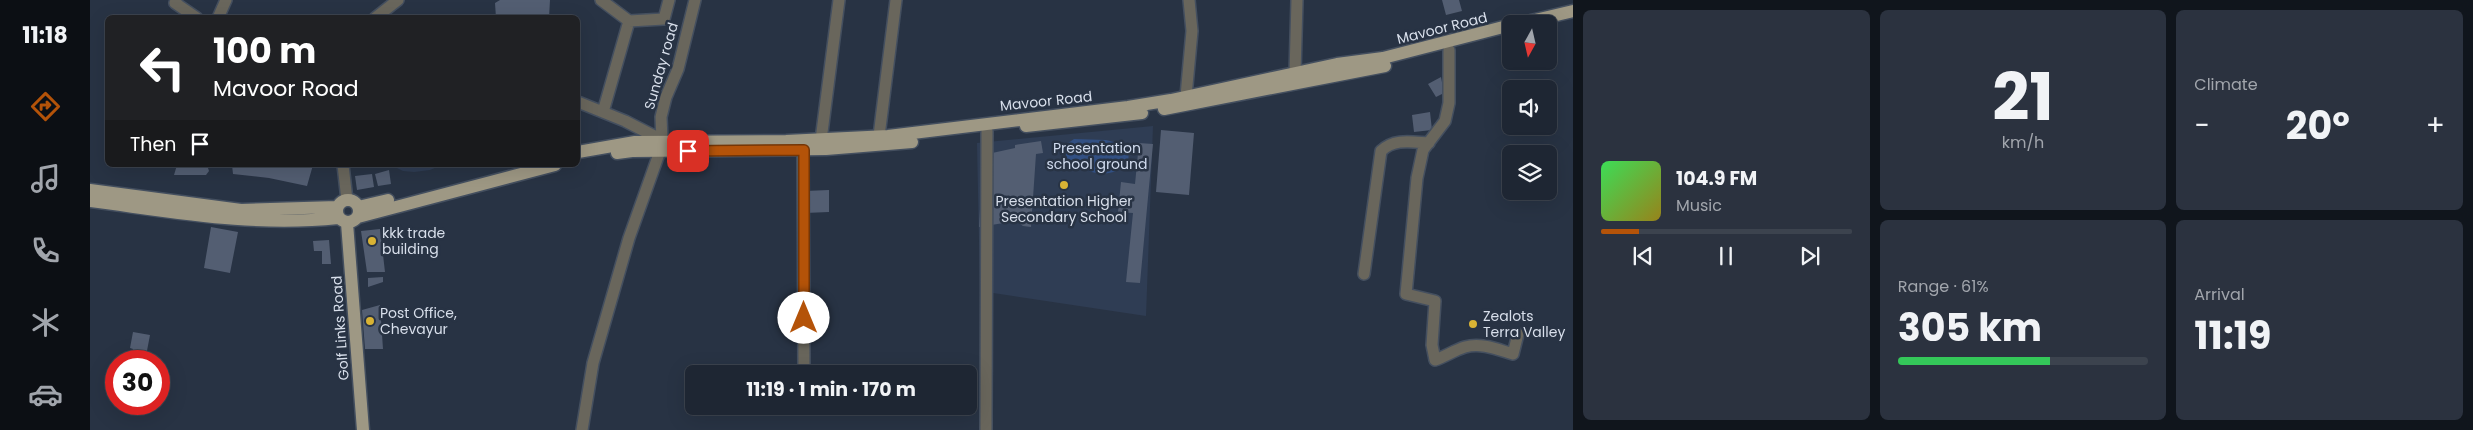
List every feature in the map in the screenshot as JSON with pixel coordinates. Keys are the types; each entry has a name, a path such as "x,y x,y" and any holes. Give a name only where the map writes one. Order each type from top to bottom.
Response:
{"main road":[{"path":"1556,15 1573,11"},
{"path":"1558,23 1573,19"},
{"name":"Mavoor Road","path":"580,160 661,146 879,136 1128,107 1337,64 1383,58 1502,28"},
{"name":"Mavoor Road","path":"580,152 635,142 661,146 804,150 885,145 1088,120 1170,108 1339,76 1502,36"},
{"path":"90,190 241,210 348,212 513,167"},
{"path":"90,201 240,221 306,221 547,167"},
{"name":"Golf Links Road","path":"348,212 363,430"}],"street":[{"path":"176,0 175,3 193,15"},
{"path":"219,15 226,0"},
{"path":"379,15 398,0"},
{"path":"601,0 629,22 664,19 669,0"},
{"name":"Sunday road","path":"661,146 661,117 666,97 678,69 695,0"},
{"path":"821,140 839,0"},
{"path":"879,136 896,0"},
{"path":"1186,96 1192,31 1189,0"},
{"path":"1295,73 1297,0"},
{"path":"603,112 629,22"},
{"path":"1449,50 1449,103 1446,121 1423,150 1417,178 1406,294 1435,301 1432,345 1435,360 1451,355 1465,347 1478,345 1514,354 1518,334"},
{"path":"580,103 603,112 661,146 629,238 593,363 582,430"},
{"path":"986,429 987,131"},
{"path":"1364,274 1381,151 1386,146 1399,142 1429,142"},
{"path":"804,150 804,365"},
{"path":"343,167 348,212"}],"shaded area":[{"name":"Presentation Higher Secondary School","path":"1153,126 1146,316 980,291 977,143"},
{"path":"395,167 437,167 414,172 403,171"}],"green space":[{"name":"Presentation school ground","path":"1074,139 1106,140 1129,146 1128,167 1103,174 1083,169 1067,159 1064,146"}],"building":[{"path":"500,0 550,0 549,15 496,15 495,3"},
{"path":"1442,0 1459,0 1462,11 1446,15"},
{"path":"1441,77 1444,93 1436,97 1428,84"},
{"path":"1430,112 1432,130 1414,132 1412,115"},
{"path":"1161,130 1194,133 1189,195 1156,192"},
{"path":"1041,141 1043,153 1036,154 1031,227 1023,226 1016,221 979,227 983,155 1015,148 1015,145"},
{"path":"1139,143 1153,144 1140,283 1126,282 1133,213 1118,212 1121,182 1135,184"},
{"path":"176,167 208,167 209,171 206,175 174,175"},
{"path":"232,167 312,167 307,186 269,178 233,174"},
{"path":"389,170 391,184 378,186 375,174"},
{"path":"372,174 374,187 357,190 355,176"},
{"path":"829,190 829,212 805,213 805,191"},
{"path":"211,227 238,232 230,273 204,268"},
{"name":"kkk trade building","path":"380,229 385,272 367,272 361,231"},
{"path":"329,240 331,264 322,264 322,251 314,251 313,241"},
{"path":"383,277 383,282 368,287 368,278"},
{"path":"380,305 383,349 365,349 362,310"},
{"path":"133,332 150,335 147,350 133,350 130,348"}],"place":[{"name":"Presentation Higher Secondary School","path":"1064,185"},
{"name":"kkk trade building","path":"372,241"},
{"name":"Post Office, Chevayur","path":"370,321"},
{"name":"Zealots Terra Valley","path":"1473,324"}],"route":[{"path":"688,151 804,150 804,318"}]}
